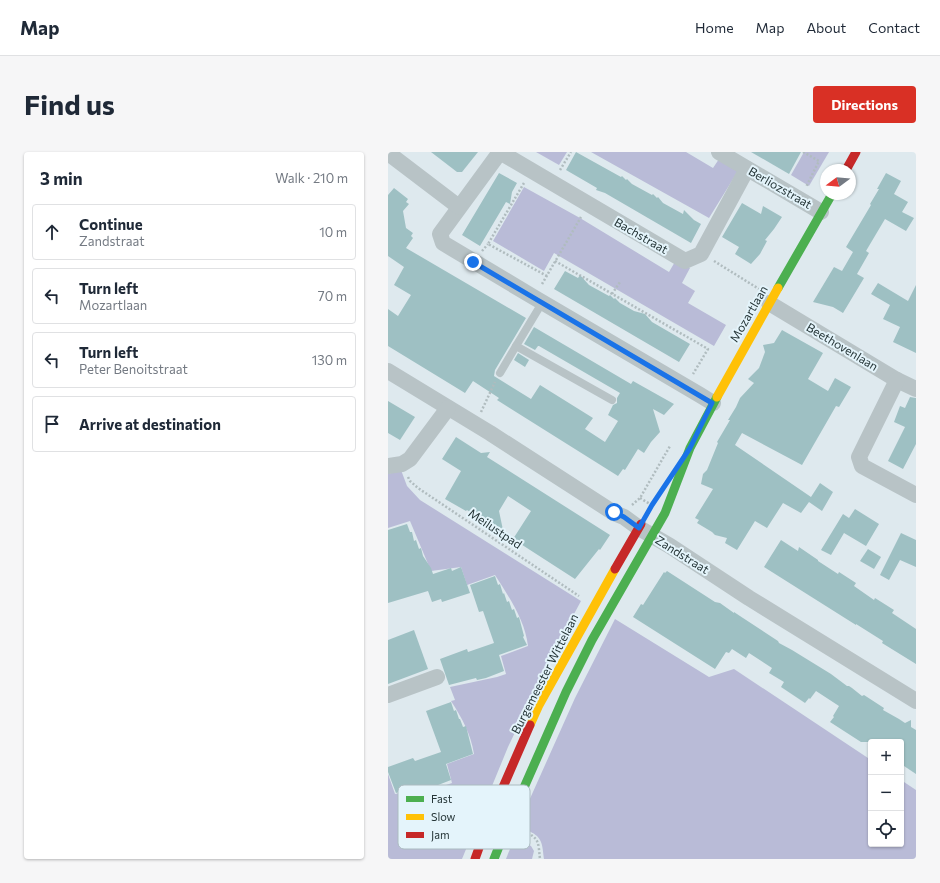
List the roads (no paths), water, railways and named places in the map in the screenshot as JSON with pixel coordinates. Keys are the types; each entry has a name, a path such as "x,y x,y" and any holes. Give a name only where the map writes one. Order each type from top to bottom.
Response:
{"street":[{"name":"Bachstraat","path":"500,152 685,261 701,254 747,169"},
{"path":"500,152 440,234 443,243 686,386 712,403"},
{"name":"Berliozstraat","path":"719,152 821,212"},
{"path":"849,164 856,152"},
{"path":"388,153 459,207"},
{"name":"Mozartlaan","path":"646,527 665,512 690,448 765,296 828,200"},
{"name":"Beethovenlaan","path":"765,296 897,380 916,389"},
{"name":"Zandstraat","path":"388,370 614,512 646,527 670,546 749,598 916,702"},
{"path":"897,380 859,457 862,466 916,495"},
{"path":"395,465 410,459 448,408"},
{"name":"Mozartlaan","path":"668,481 690,448"},
{"path":"525,785 566,692 592,640 633,570 646,527"},
{"name":"Burgemeester Wittelaan","path":"504,785 539,705 582,626 646,527"},
{"path":"388,695 437,677"},
{"name":"Burgemeester Wittelaan","path":"474,859 478,849"},
{"path":"494,859 498,849"}],"lane":[{"path":"500,373 516,346 538,300"},
{"path":"516,346 612,400"}]}
